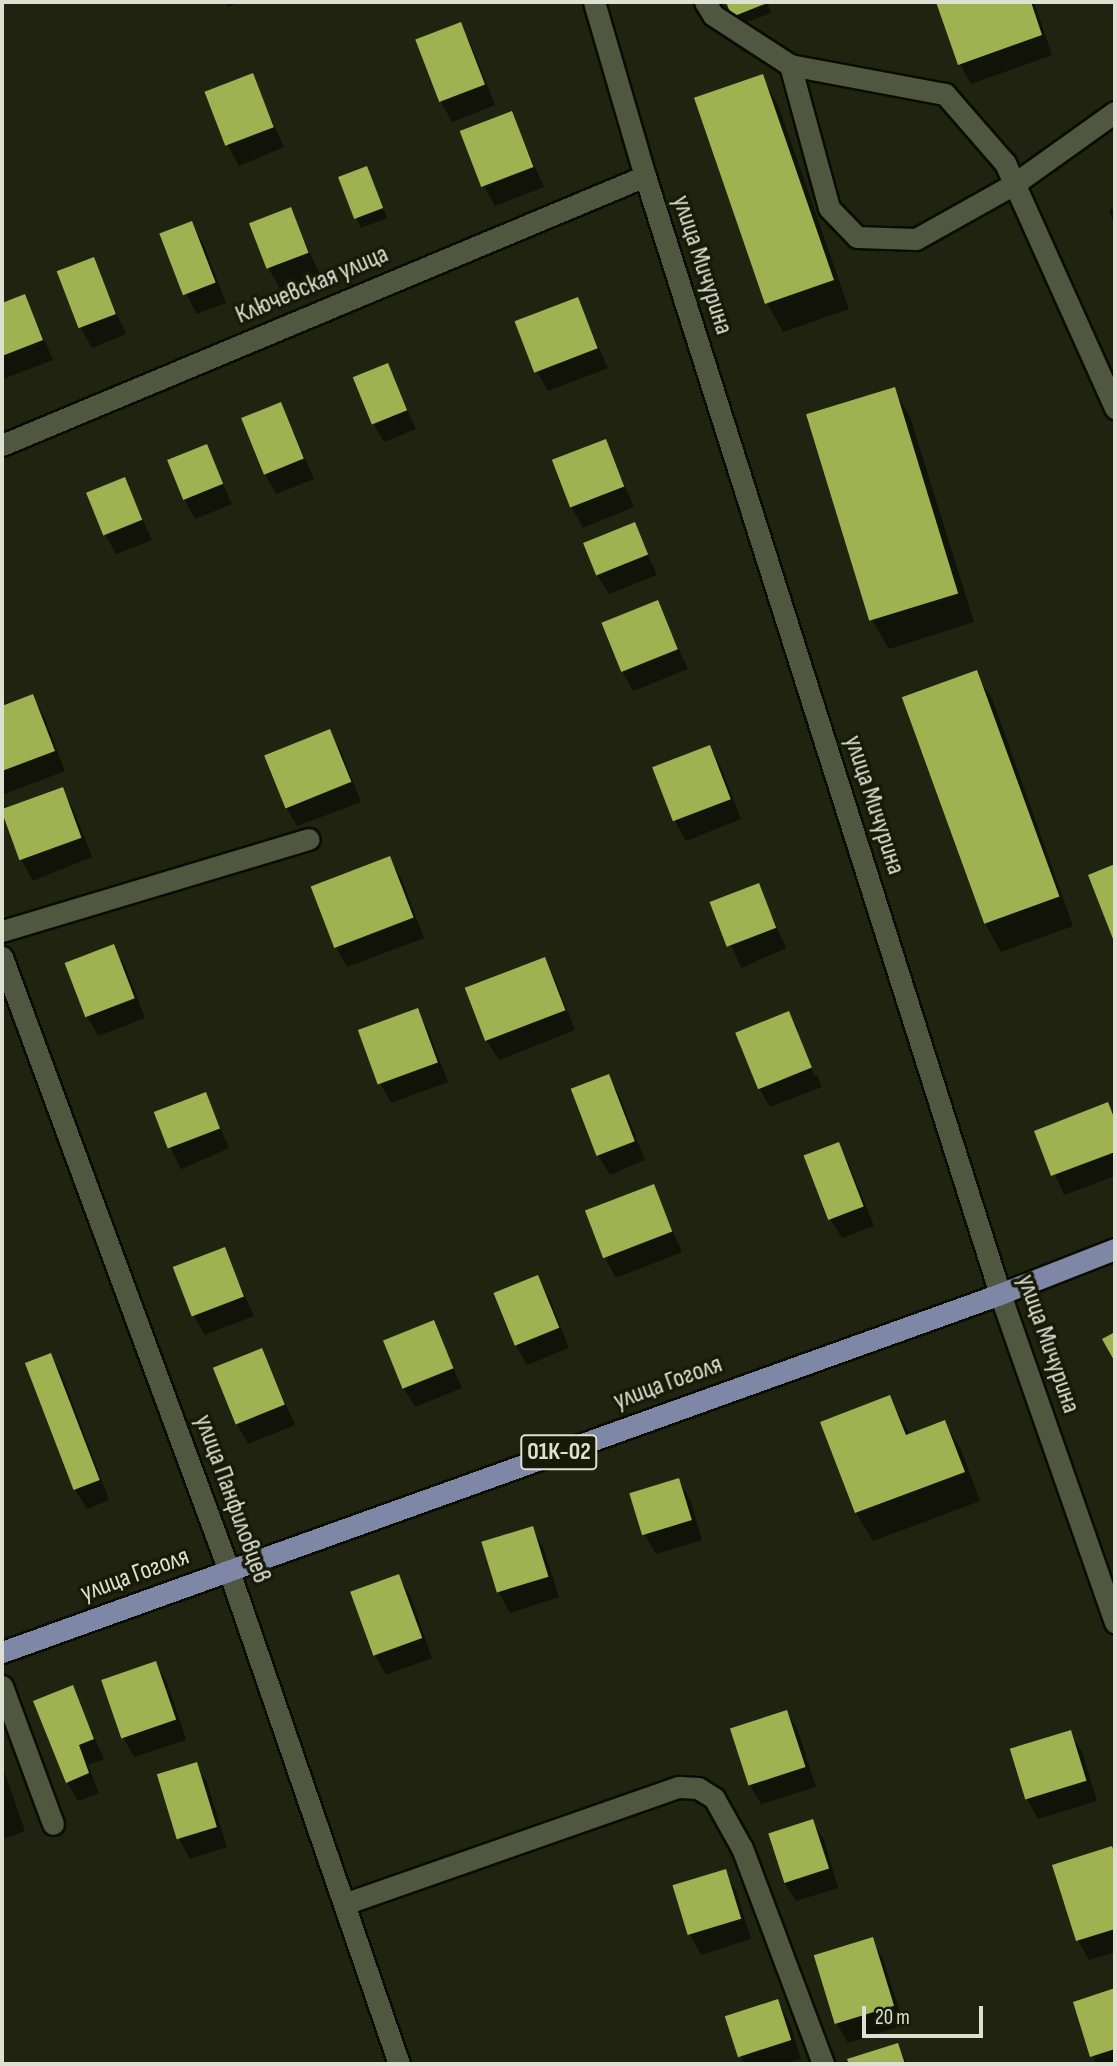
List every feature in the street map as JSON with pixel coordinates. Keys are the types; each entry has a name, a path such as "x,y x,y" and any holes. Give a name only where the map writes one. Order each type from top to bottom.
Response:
{"main road":[{"name":"улица Гоголя","path":"2,1652 1000,1294 1115,1249"}],"street":[{"name":"улица Мичурина","path":"594,2 645,176 1000,1294 1115,1622"},
{"path":"705,2 713,15 790,65 945,94 1005,163 1115,408"},
{"path":"790,65 829,208 857,237 916,239 1014,184 1115,112"},
{"name":"Ключевская улица","path":"2,445 645,176"},
{"path":"2,931 309,839"},
{"name":"улица Панфиловцев","path":"2,957 229,1571 399,2064"},
{"path":"2,1686 53,1824"},
{"path":"344,1904 680,1787 698,1788 714,1798 742,1847 823,2064"}],"building":[{"path":"726,2 770,2 732,17"},
{"path":"936,2 1031,2 1042,35 958,65"},
{"path":"461,22 485,85 439,102 415,40"},
{"path":"253,73 274,127 225,146 204,92"},
{"path":"763,74 834,280 765,304 694,98"},
{"path":"512,111 534,167 481,187 460,131"},
{"path":"367,166 383,208 354,219 338,177"},
{"path":"291,207 309,253 267,269 249,223"},
{"path":"192,221 216,283 183,295 159,234"},
{"path":"94,257 116,314 79,328 57,271"},
{"path":"25,294 43,340 2,356 2,303"},
{"path":"578,297 598,348 534,373 515,321"},
{"path":"388,363 407,410 372,425 353,377"},
{"path":"895,387 958,594 869,621 806,414"},
{"path":"281,402 304,459 264,475 241,418"},
{"path":"606,439 624,487 570,507 552,460"},
{"path":"207,444 223,484 183,500 167,460"},
{"path":"125,477 142,520 103,535 86,493"},
{"path":"635,522 648,554 596,575 583,543"},
{"path":"658,600 678,649 621,672 601,623"},
{"path":"977,670 1059,896 984,924 902,697"},
{"path":"33,694 55,751 2,771 2,706"},
{"path":"330,729 351,782 286,808 264,756"},
{"path":"710,745 731,799 673,821 652,767"},
{"path":"63,787 81,838 19,860 2,809"},
{"path":"390,856 414,918 334,948 311,886"},
{"path":"1115,864 1115,944 1088,875"},
{"path":"759,883 776,928 727,947 710,902"},
{"path":"114,944 135,998 85,1017 65,963"},
{"path":"545,957 565,1010 485,1041 465,988"},
{"path":"418,1008 438,1063 378,1084 358,1030"},
{"path":"789,1011 812,1068 758,1089 735,1033"},
{"path":"609,1074 635,1141 597,1156 571,1089"},
{"path":"206,1092 220,1128 168,1148 154,1112"},
{"path":"1108,1102 1115,1120 1115,1152 1051,1176 1034,1131"},
{"path":"839,1142 864,1206 828,1220 804,1156"},
{"path":"654,1184 672,1232 603,1258 585,1211"},
{"path":"225,1247 244,1296 192,1317 173,1267"},
{"path":"538,1275 559,1328 515,1346 493,1293"},
{"path":"434,1320 453,1368 402,1389 383,1341"},
{"path":"1115,1332 1115,1362 1102,1339"},
{"path":"262,1348 285,1405 236,1424 213,1368"},
{"path":"51,1353 100,1480 74,1490 25,1363"},
{"path":"890,1395 906,1435 945,1420 965,1472 855,1513 820,1422"},
{"path":"679,1478 692,1520 642,1535 629,1493"},
{"path":"533,1526 548,1577 497,1592 481,1542"},
{"path":"399,1574 422,1638 373,1656 350,1592"},
{"path":"156,1661 176,1720 121,1739 101,1680"},
{"path":"73,1685 94,1739 79,1745 89,1773 66,1783 33,1701"},
{"path":"787,1710 806,1767 748,1786 730,1729"},
{"path":"1071,1730 1086,1781 1025,1799 1010,1749"},
{"path":"197,1762 217,1827 177,1839 157,1774"},
{"path":"813,1819 829,1868 784,1883 768,1834"},
{"path":"1112,1846 1115,1855 1115,1929 1076,1941 1052,1865"},
{"path":"726,1869 741,1919 688,1935 672,1885"},
{"path":"873,1937 894,2006 835,2024 814,1955"},
{"path":"1115,1988 1115,2049 1090,2057 1073,2002"},
{"path":"778,1999 791,2040 738,2057 725,2016"},
{"path":"898,2043 905,2064 849,2064 847,2059"}]}
